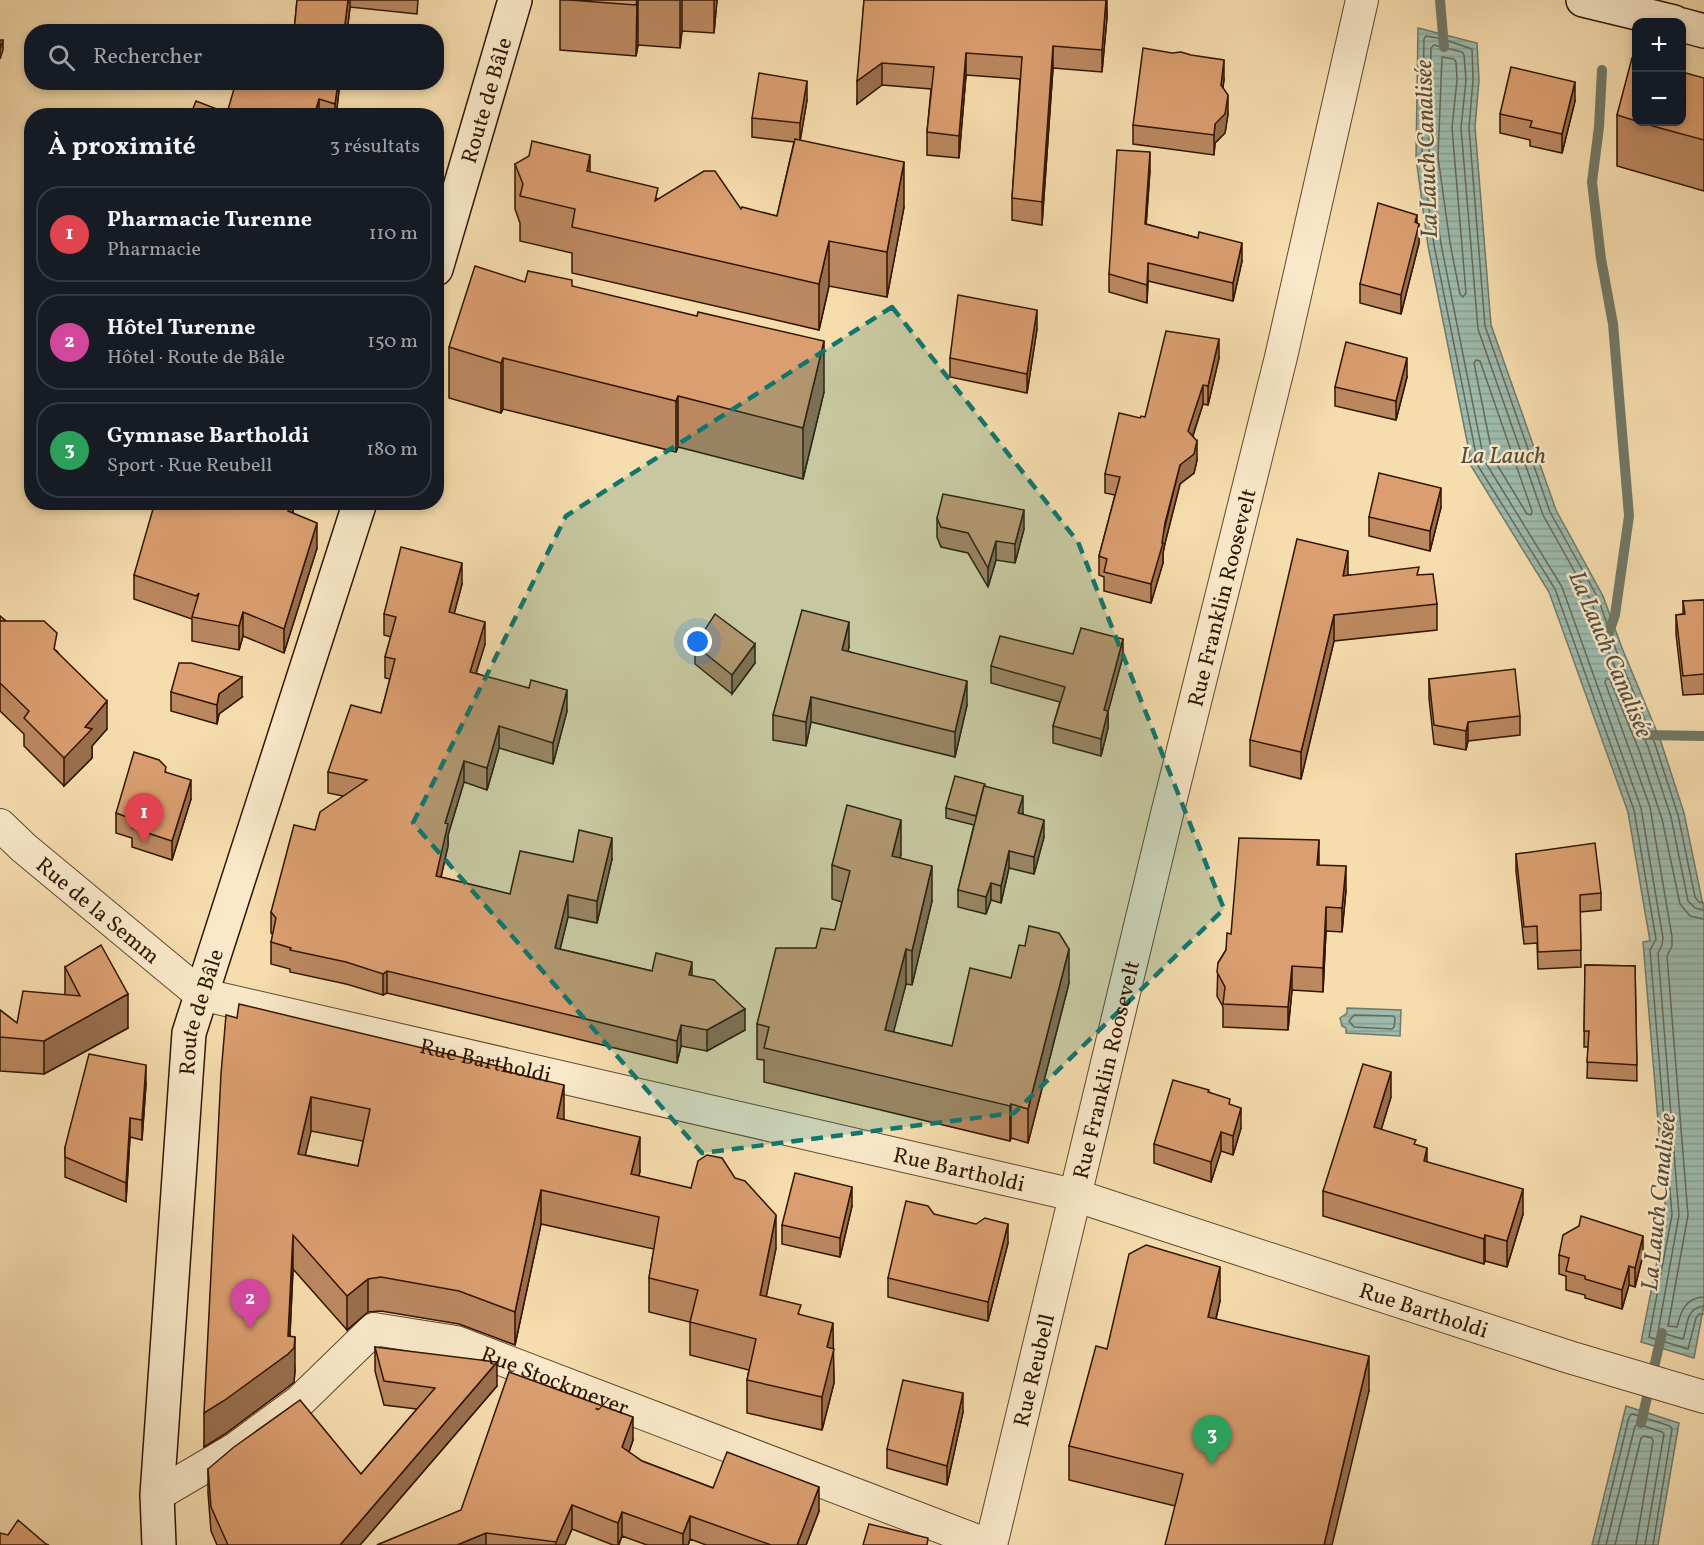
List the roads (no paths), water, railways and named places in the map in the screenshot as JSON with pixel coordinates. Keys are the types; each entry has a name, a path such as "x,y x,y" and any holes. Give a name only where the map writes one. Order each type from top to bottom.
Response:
{"street":[{"name":"Route de Bâle","path":"444,242 515,0"},
{"name":"Rue Franklin Roosevelt","path":"1074,1195 1281,357 1362,0"},
{"path":"1583,0 1657,18"},
{"path":"1686,26 1704,31"},
{"name":"Route de Bâle","path":"159,1545 157,1495 189,1033 357,510"},
{"name":"Rue de la Semm","path":"0,825 24,848 200,994"},
{"name":"Rue Bartholdi","path":"200,994 1074,1195 1569,1357 1696,1395"},
{"name":"Rue Reubell","path":"989,1545 1074,1195"},
{"name":"Rue Stockmeyer","path":"157,1495 235,1449 300,1401 374,1329 456,1342 989,1545"}],"water":[{"name":"La Lauch","path":"1418,28 1477,43 1479,80 1475,127 1491,325 1556,510 1603,596 1661,742 1684,813 1704,910 1704,1305 1694,1358 1641,1342 1666,1216 1643,942 1650,941 1628,812 1549,592 1468,461 1470,456 1428,246 1416,158"},
{"path":"1347,1008 1401,1010 1400,1036 1346,1033 1346,1028 1342,1026 1340,1018 1347,1013"},
{"path":"1626,1406 1679,1423 1658,1545 1592,1545"}],"waterway":[{"name":"La Lauch Canalisée","path":"1440,0 1444,47"},
{"path":"1602,70 1599,127 1592,182 1601,259 1613,324 1629,516 1615,615 1608,635"},
{"path":"1645,735 1704,736"},
{"name":"La Lauch Canalisée","path":"1641,1423 1662,1333"}],"place":[{"name":"Pharmacie Turenne","path":"144,843"},
{"name":"Hôtel Turenne","path":"250,1329"},
{"name":"Gymnase Bartholdi","path":"1212,1465"}]}
